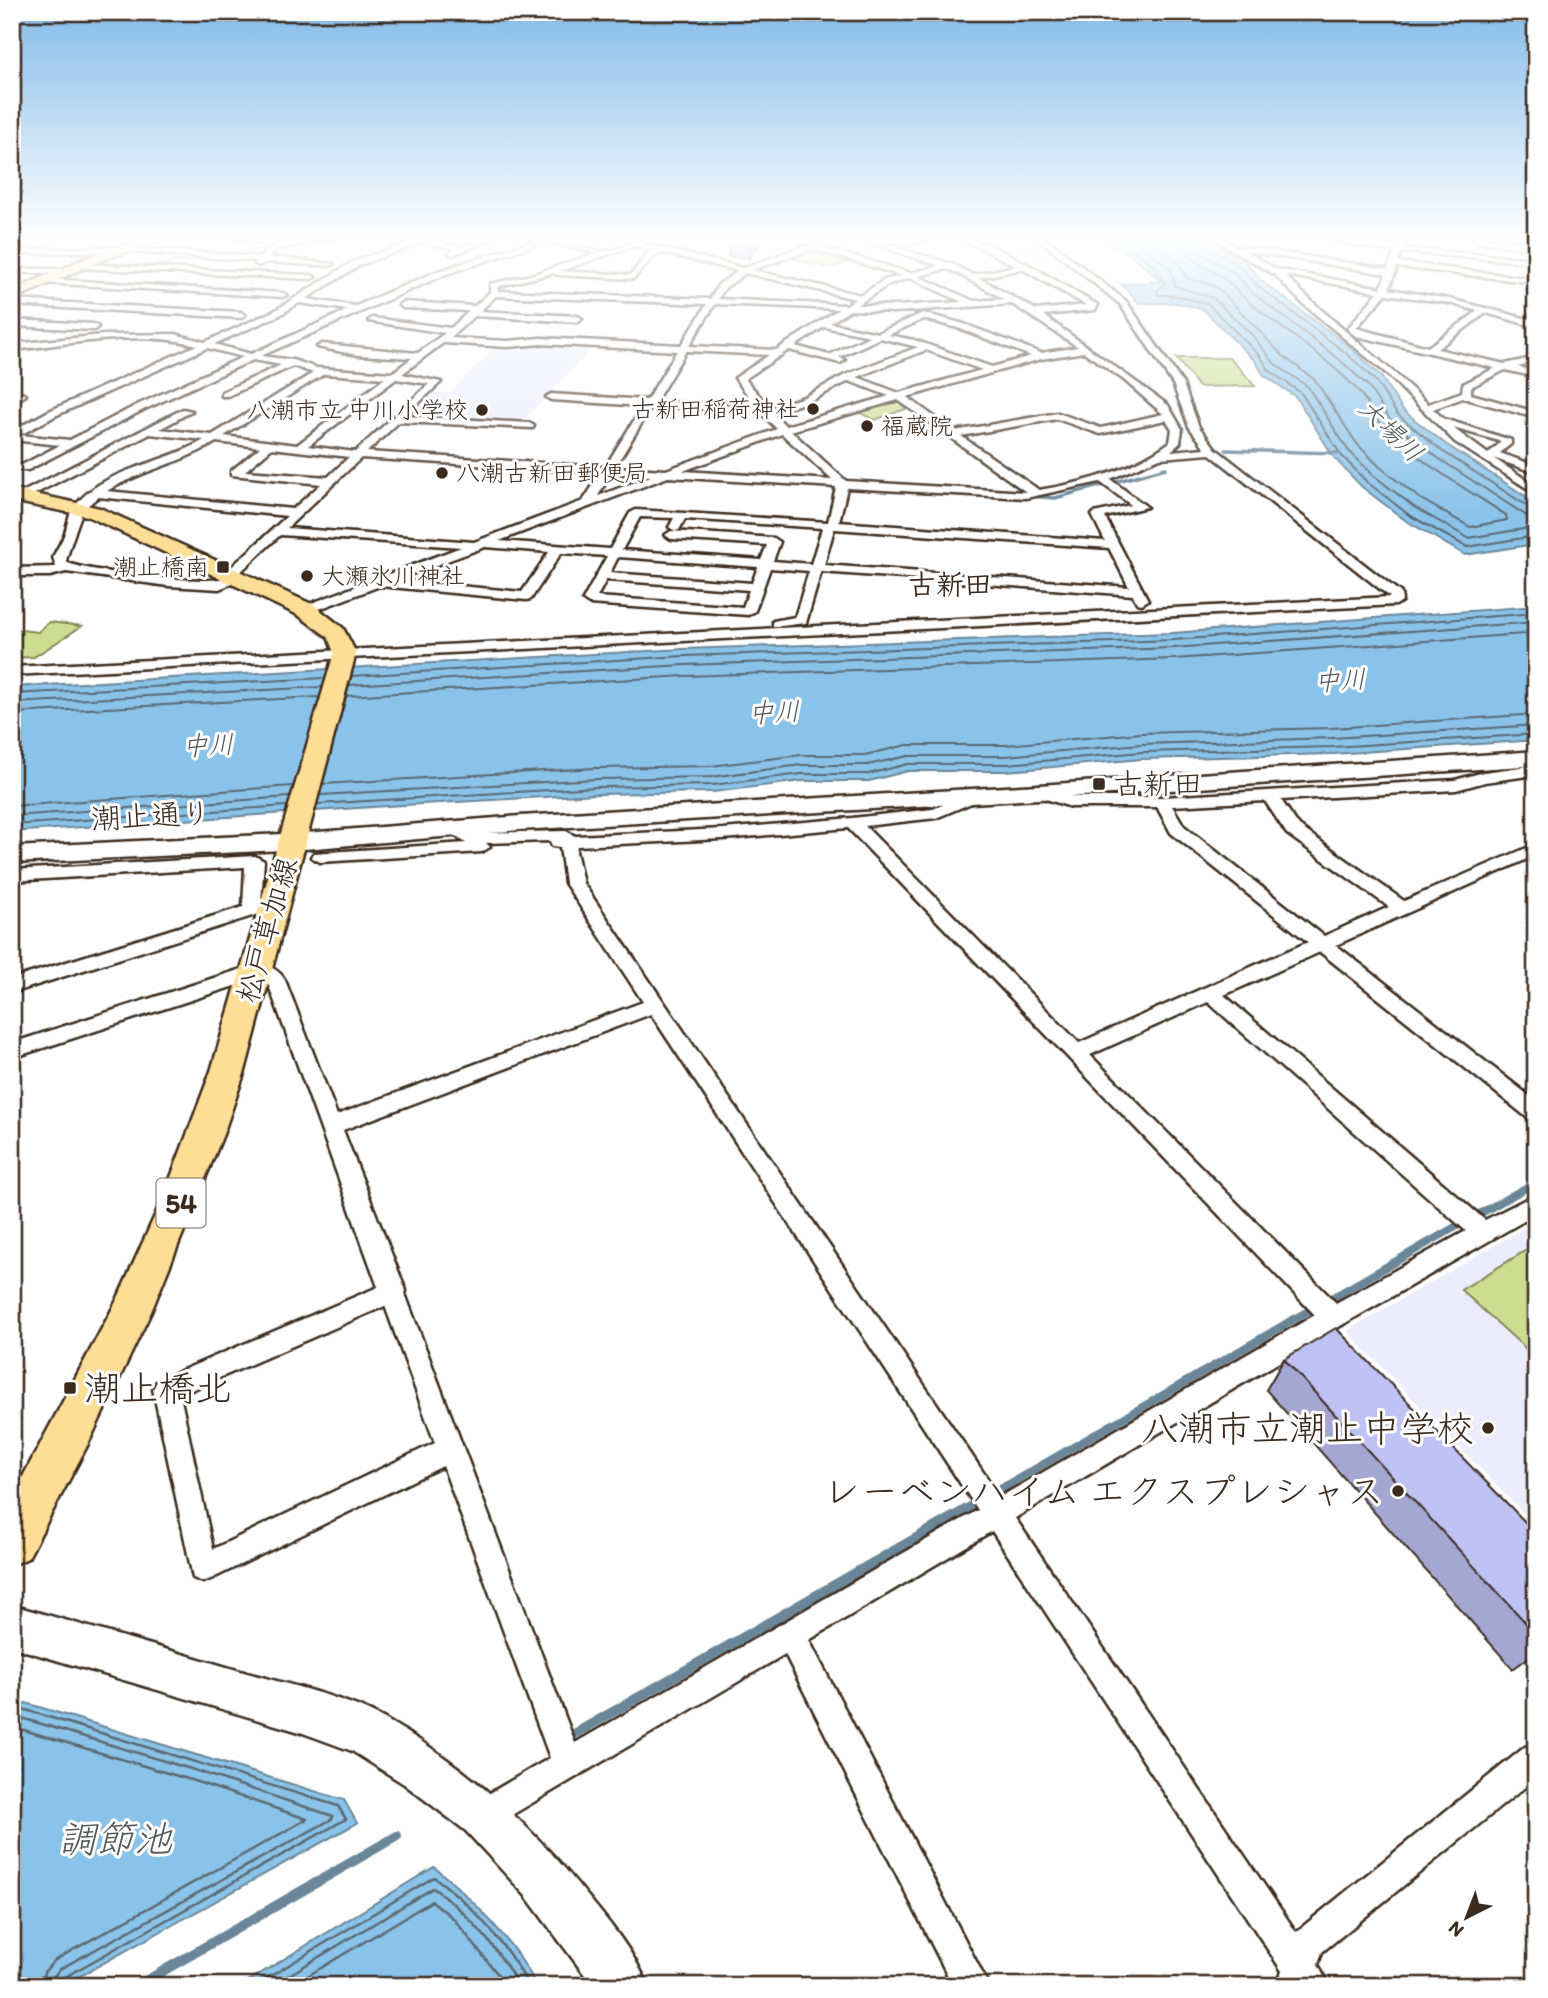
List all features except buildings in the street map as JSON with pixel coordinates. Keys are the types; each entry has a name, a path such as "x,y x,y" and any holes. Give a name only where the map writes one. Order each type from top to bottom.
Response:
{"main road":[{"path":"19,499 79,508 121,524 306,610 336,631 343,640 344,656"},
{"name":"松戸草加線","path":"12,1542 76,1429 177,1214 228,1071 255,972 264,906 303,842 344,656"}],"street":[{"path":"72,341 87,331"},
{"path":"174,337 183,331"},
{"path":"12,436 54,413 235,331"},
{"path":"12,467 24,468 141,407 308,331"},
{"path":"298,449 453,331"},
{"path":"587,503 692,331"},
{"path":"812,331 740,378 766,411 842,483"},
{"path":"860,331 927,347 992,370"},
{"path":"830,358 886,331"},
{"path":"975,331 1040,356"},
{"path":"150,430 357,455 1037,494 1069,489 1102,478 1170,448 1177,439 1177,429 1166,412 1136,384 1060,331"},
{"path":"12,671 1396,601 1396,596 1212,451 1194,427 1178,384 1140,331"},
{"path":"1343,331 1468,446 1536,491"},
{"path":"1355,331 1536,374"},
{"path":"1430,350 1456,331"},
{"path":"12,347 149,336 174,337 321,372 394,376 436,382 275,531 233,577 219,585 66,568 19,572 12,586"},
{"path":"441,340 508,344 559,338 777,353"},
{"path":"322,347 421,356"},
{"path":"787,347 871,368"},
{"path":"551,397 766,411 807,399 848,377 927,347"},
{"path":"306,610 785,429 1040,356 1085,349"},
{"path":"1426,408 1467,393 1466,386 1504,367 1536,360"},
{"path":"225,394 290,363"},
{"path":"66,568 60,564 59,557 79,508 95,493 124,476 192,452 321,372"},
{"path":"848,377 900,397 1037,494"},
{"path":"1463,395 1536,415"},
{"path":"19,499 187,411"},
{"path":"953,434 1058,416 1100,431 1166,412 1194,427"},
{"path":"396,419 529,426"},
{"path":"1438,421 1503,439 1507,442 1493,454 1536,470"},
{"path":"12,436 70,443"},
{"path":"269,445 235,473 330,481"},
{"path":"1158,455 1212,451"},
{"path":"1102,478 1141,507 1098,515 1144,602 1102,616"},
{"path":"730,634 801,620 842,483"},
{"path":"95,493 295,513"},
{"path":"671,534 774,542 748,611 589,600 636,513 1113,545"},
{"path":"661,557 681,515"},
{"path":"275,531 1137,591"},
{"path":"380,582 386,586 526,596 557,549"},
{"path":"602,576 757,587"},
{"name":"潮止通り","path":"12,855 303,842 452,829 1536,758"},
{"path":"1039,792 1071,802 1162,802 1456,785 1484,776 1536,770"},
{"path":"303,842 570,841 723,834 936,813 975,796"},
{"path":"1270,796 1293,830 1401,907"},
{"path":"1162,802 1177,829 1536,1113"},
{"path":"852,823 1334,1317"},
{"path":"452,829 468,838 537,835 566,836 570,841 568,851 574,883 989,1502 1302,1980"},
{"path":"1077,1052 1536,849"},
{"path":"12,876 255,860 252,875 264,906 12,986"},
{"path":"12,1051 255,972 268,972 276,980 394,1291 568,1765"},
{"path":"1209,992 1484,1233"},
{"path":"331,1126 657,1004"},
{"path":"482,1815 791,1635 989,1502 1334,1317 1536,1203"},
{"path":"394,1291 166,1390 203,1568 450,1449"},
{"path":"12,1626 303,1711 365,1734 420,1768 482,1815 542,1878 591,1940 622,1986"},
{"path":"791,1635 972,1986"},
{"path":"1302,1980 1310,1941 1536,1758"}],"shaded area":[{"path":"540,342 595,345 522,423 400,417 431,392 450,393 497,345"},
{"name":"八潮市立潮止中学校","path":"1536,1221 1536,1526 1347,1331"}],"green space":[{"path":"1176,358 1230,358 1255,386 1199,387"},
{"path":"898,400 911,407 875,420 856,411"},
{"path":"49,622 82,626 34,657 12,658 13,629 38,632"},
{"path":"1536,1244 1536,1358 1461,1290"}],"water":[{"name":"大場川","path":"1225,331 1329,331 1380,375 1402,409 1415,420 1447,445 1536,503 1536,544 1465,555 1405,520 1362,487 1335,459 1296,397 1264,375 1255,361"},
{"name":"中川","path":"1536,606 1536,740 1333,754 1142,759 1007,771 908,771 869,781 802,781 713,792 597,794 12,832 12,687 683,649 1172,633"},
{"name":"調節池","path":"26,1703 344,1800 357,1823 62,1986 12,1986 12,1706"},
{"path":"434,1867 464,1893 504,1937 537,1986 240,1986"}],"waterway":[{"path":"1226,450 1339,453"},
{"path":"1026,496 1055,498 1166,468"},
{"path":"1474,1217 1536,1182"},
{"path":"1325,1302 1464,1222"},
{"path":"1004,1487 1315,1307"},
{"path":"991,1495 1007,1486"},
{"path":"569,1737 979,1502"},
{"path":"137,1986 397,1836"}],"place":[{"name":"古新田稲荷神社","path":"813,409"},
{"name":"八潮市立 中川小学校","path":"482,410"},
{"name":"福蔵院","path":"867,426"},
{"name":"八潮古新田郵便局","path":"442,473"},
{"name":"潮止橋南","path":"223,567"},
{"name":"大瀬氷川神社","path":"307,576"},
{"name":"古新田","path":"1099,784"},
{"name":"潮止橋北","path":"70,1388"},
{"name":"八潮市立潮止中学校","path":"1488,1428"},
{"name":"レーベンハイム エクスプレシャス","path":"1398,1491"}],"district":[{"name":"古新田","path":"950,584"}]}
